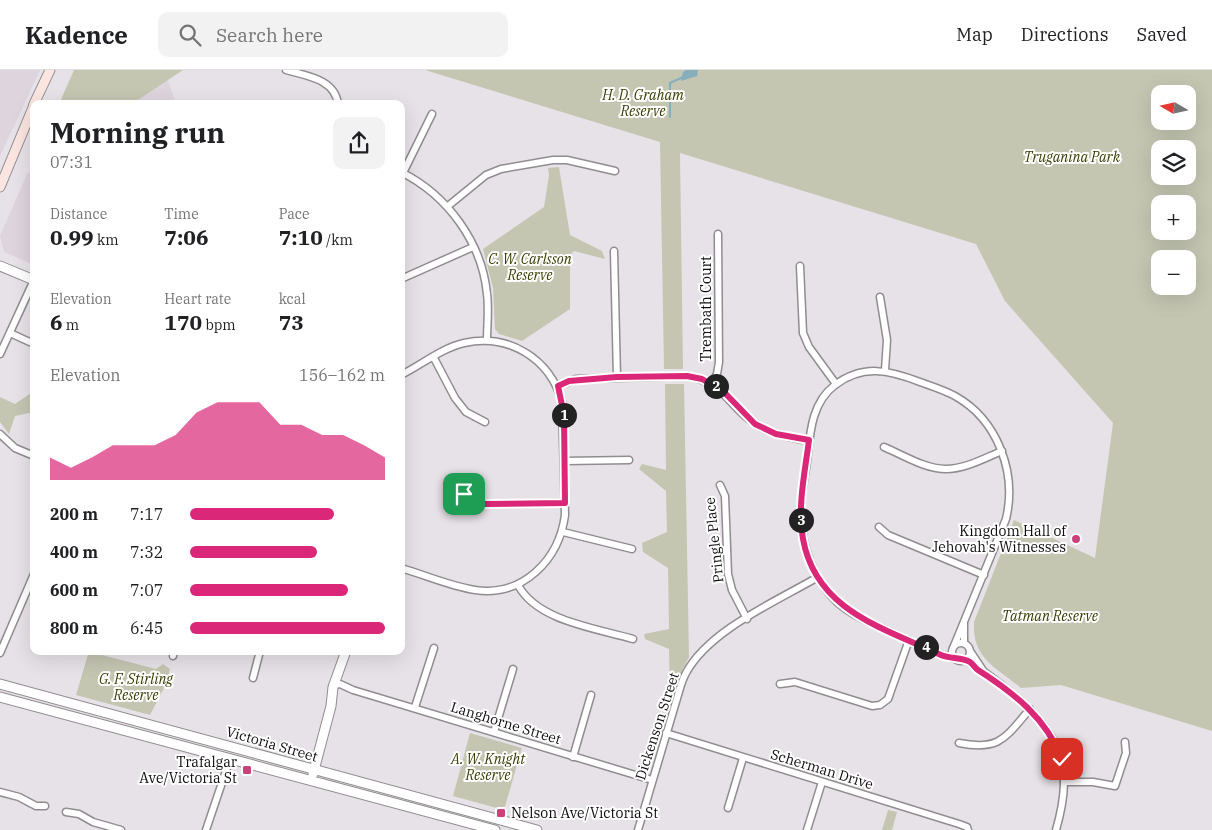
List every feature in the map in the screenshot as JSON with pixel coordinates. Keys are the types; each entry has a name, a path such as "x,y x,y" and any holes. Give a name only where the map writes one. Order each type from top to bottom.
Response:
{"main road":[{"path":"36,100 50,70"},
{"path":"0,187 30,114"},
{"path":"0,172 9,152 18,140"}],"street":[{"path":"286,70 320,80 330,86 338,100"},
{"path":"405,166 432,114"},
{"path":"448,206 486,175 501,169 553,160 567,160 615,171"},
{"path":"405,174 448,206 473,246 482,270 487,293 487,340"},
{"name":"Trembath Court","path":"712,383 717,374 719,362 718,234"},
{"path":"405,277 473,246"},
{"path":"614,251 617,377"},
{"path":"2,265 30,278"},
{"path":"800,266 803,333 809,347 836,384"},
{"path":"0,354 30,289"},
{"path":"880,297 886,331 885,370"},
{"path":"10,333 30,342"},
{"path":"405,373 462,344 487,340 508,344 526,352 545,368 558,386 564,415 565,461 563,532 546,563 518,585 502,589 476,590 405,569"},
{"path":"434,358 466,412 485,422"},
{"path":"956,659 953,648 984,575 1006,519 1010,503 1010,479 1002,451 988,426 969,405 954,396 900,374 885,370 857,373 836,384 825,394 812,419 801,512 803,538 818,577 837,602 862,618 909,640 956,659 964,660 985,673 1030,709 1054,740 1062,759 1065,793 1056,830"},
{"path":"558,386 576,380 617,377 687,376 712,383 755,424 776,434 809,440"},
{"path":"0,434 15,448 30,454"},
{"path":"884,447 920,463 946,469 957,468 1002,451"},
{"path":"565,461 629,460"},
{"name":"Pringle Place","path":"720,485 725,496 728,574 732,590 747,619"},
{"path":"464,494 476,502 486,504 565,503"},
{"path":"879,527 888,535 984,575"},
{"path":"563,532 632,549"},
{"name":"Dickenson Street","path":"638,830 685,674 693,663 718,638 818,577"},
{"path":"0,653 30,583"},
{"path":"518,585 524,596 547,613 633,639"},
{"path":"964,623 964,643 985,673"},
{"path":"780,684 795,682 872,706 880,706 888,699 909,640"},
{"path":"934,650 945,652 964,643"},
{"path":"415,708 434,648"},
{"path":"964,660 969,656 970,651"},
{"path":"253,678 259,655"},
{"path":"311,781 345,655"},
{"path":"494,732 513,669"},
{"name":"Victoria Street","path":"0,684 234,747 521,828 537,830"},
{"name":"Langhorne Street","path":"338,686 652,780"},
{"path":"573,756 591,695"},
{"name":"Victoria Street","path":"0,697 495,830"},
{"path":"959,743 990,746 1009,733 1030,709"},
{"name":"Scherman Drive","path":"666,734 959,824 967,827 968,830"},
{"path":"1064,782 1094,782 1115,786 1126,753 1124,742"},
{"path":"206,830 234,747"},
{"path":"728,808 743,758"},
{"path":"807,830 822,782"},
{"path":"0,792 19,797 36,806 45,806"},
{"path":"66,812 79,814 93,822 121,830"}],"shaded area":[{"path":"0,70 40,70 0,156"},
{"path":"168,80 175,100 138,100"},
{"path":"30,172 30,263 4,252 0,236 27,174"}],"green space":[{"path":"74,70 183,70 138,100 61,100"},
{"path":"425,70 1212,70 1212,731 1061,685 1021,688 995,668 981,654 974,635 974,622 1014,520 1095,558 1113,423 1005,301 976,244 680,153 683,369 664,369 660,142"},
{"name":"C. W. Carlsson Reserve","path":"559,167 570,235 602,251 605,259 574,251 570,255 570,309 522,341 499,334 495,329 493,288 483,249 544,207 549,175 548,168"},
{"path":"665,384 684,384 689,657 670,694 669,649 645,639 644,634 669,629 668,568 643,552 642,543 667,532 666,491 639,469 642,464 666,470"},
{"path":"30,394 30,413 15,416 9,434 0,422 0,397 15,404"},
{"name":"G. F. Stirling Reserve","path":"88,655 102,655 156,669 163,664 170,669 166,684 150,715 76,695"},
{"name":"A. W. Knight Reserve","path":"470,733 522,748 504,810 453,796"},
{"path":"888,810 897,812 892,830 882,830"}],"water":[{"path":"686,70 698,70 697,76 681,81 683,72"}],"waterway":[{"path":"670,117 670,83 683,77"}],"place":[{"name":"Kingdom Hall of Jehovah's Witnesses","path":"1076,539"},
{"name":"Trafalgar Ave/Victoria St","path":"247,770"},
{"name":"Nelson Ave/Victoria St","path":"501,813"}],"route":[{"path":"464,494 476,502 486,504 565,503 564,415 558,386 569,381 617,377 687,376 712,383 723,391 745,416 755,424 788,438 809,440 801,512 803,538 808,557 818,577 837,602 862,618 934,650 941,655 972,663 976,668 999,683 1041,720 1054,740 1062,759"}],"park label":[{"name":"H. D. Graham Reserve","path":"643,103"},
{"name":"Truganina Park","path":"1072,157"},
{"name":"Tatman Reserve","path":"1050,616"}]}
